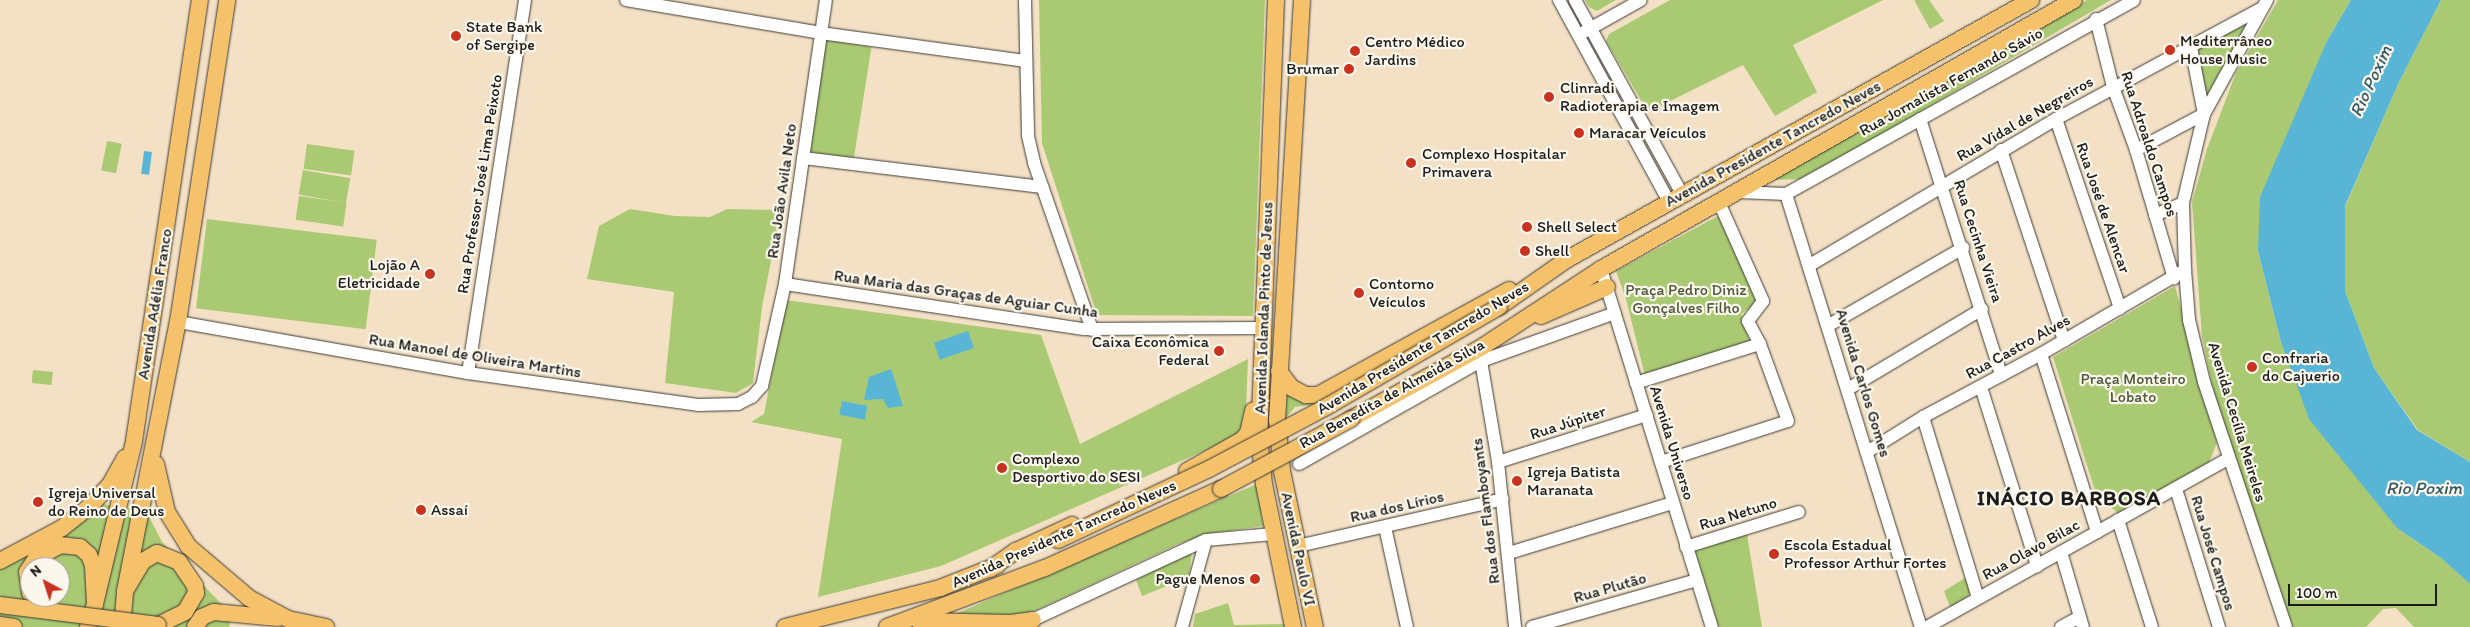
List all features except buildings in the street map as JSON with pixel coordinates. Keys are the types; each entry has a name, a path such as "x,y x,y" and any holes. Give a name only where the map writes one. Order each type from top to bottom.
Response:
{"main road":[{"name":"Avenida Adélia Franco","path":"88,627 134,441 200,0"},
{"name":"Avenida Adélia Franco","path":"125,591 154,455 178,322 227,0"},
{"name":"Avenida Iolanda Pinto de Jesus","path":"1264,484 1258,392 1266,269 1276,0"},
{"name":"Avenida Iolanda Pinto de Jesus","path":"1282,471 1277,418 1302,0"},
{"name":"Avenida Presidente Tancredo Neves","path":"785,627 940,588 1058,540 1226,460 1499,307 1566,260 2030,0"},
{"name":"Avenida Presidente Tancredo Neves","path":"887,627 912,620 1045,568 1221,489 1505,333 1601,269 2074,0"},
{"path":"1910,92 1903,79 1932,56"},
{"path":"1864,119 1884,101 1876,86"},
{"path":"1271,132 1281,138 1294,135"},
{"path":"1279,371 1292,388 1306,395 1318,395 1566,260"},
{"path":"1266,269 1276,263 1285,269"},
{"path":"1505,333 1607,287"},
{"path":"990,569 1016,551 1202,464 1242,440 1248,433 1258,392"},
{"path":"0,561 62,528 89,507 111,483 134,441"},
{"path":"154,455 168,512 188,546 241,592 288,619"},
{"name":"Avenida Paulo VI","path":"1282,471 1315,627"},
{"name":"Avenida Paulo VI","path":"1264,484 1293,627"},
{"path":"40,557 44,552 69,544 80,547 89,555 93,565 95,604"},
{"path":"122,627 125,591 136,569 147,557 157,553 169,555 183,567 195,586 196,593 185,612 158,625"},
{"path":"0,604 185,627"},
{"path":"0,604 14,616 6,627"},
{"path":"52,607 76,614"},
{"path":"195,627 202,617 214,612 288,619 326,627"},
{"path":"912,620 1011,623 1032,620"},
{"path":"0,626 14,627"}],"street":[{"name":"Rua Professor José Lima Peixoto","path":"468,373 526,0"},
{"path":"626,0 821,32 1026,62"},
{"name":"Rua João Avila Neto","path":"762,386 785,284 826,0"},
{"path":"1025,0 1028,136 1042,187 1092,330"},
{"path":"1559,0 1578,36 1675,198"},
{"path":"1575,0 1675,198"},
{"path":"1578,36 1641,0"},
{"name":"Rua Jornalista Fernando Sávio","path":"1786,194 2096,19 2134,0"},
{"name":"Rua Vidal de Negreiros","path":"1810,265 2001,150 2113,87 2191,47 2263,5"},
{"name":"Avenida Cecília Meireles","path":"2263,5 2204,114 2183,203 2185,270 2189,320 2204,382 2286,627"},
{"name":"Rua Adroaldo Campos","path":"2096,19 2113,87 2136,150 2174,278"},
{"path":"2136,150 2204,114 2191,47"},
{"name":"Rua Cecinha Vieira","path":"1920,119 1943,184 2001,375"},
{"name":"Rua José de Alencar","path":"2056,119 2120,308"},
{"path":"2001,150 2064,341"},
{"path":"803,158 1042,187"},
{"path":"1739,192 1786,194"},
{"name":"Avenida Carlos Gomes","path":"1786,194 1810,265 1921,627"},
{"path":"1661,462 1788,420 1760,344 1748,320 1764,301 1719,202"},
{"path":"2155,215 2183,203"},
{"path":"1828,325 1962,248"},
{"name":"Avenida Universo","path":"1601,269 1712,627"},
{"name":"Rua Castro Alves","path":"1867,452 1922,417 2041,354 2185,270"},
{"name":"Rua Maria das Graças de Aguiar Cunha","path":"785,284 1092,330 1263,328"},
{"path":"1848,389 1982,309"},
{"name":"Rua Benedita de Almeida Silva","path":"1299,464 1481,361 1615,313"},
{"name":"Rua Manoel de Oliveira Martins","path":"178,322 468,373 698,405 738,404 752,397 762,386"},
{"path":"1636,383 1760,344"},
{"path":"2041,354 2097,532"},
{"name":"Rua dos Flamboyants","path":"1481,361 1503,499 1515,627"},
{"path":"1981,387 2037,566"},
{"name":"Rua Júpiter","path":"1498,462 1647,415"},
{"path":"1922,417 1978,598"},
{"name":"Rua Olavo Bilac","path":"1927,627 2230,458"},
{"name":"Rua José Campos","path":"2176,489 2219,627"},
{"name":"Rua dos Lírios","path":"1298,546 1503,499"},
{"path":"1509,553 1673,503"},
{"name":"Rua Netuno","path":"1686,547 1800,512"},
{"path":"2118,520 2152,627"},
{"path":"1386,527 1407,627"},
{"path":"1016,627 1206,540 1273,534"},
{"path":"1182,627 1206,540"},
{"path":"2061,552 2081,622 2061,627"},
{"name":"Rua Plutão","path":"1532,627 1697,580"}],"green space":[{"path":"1039,0 1265,0 1253,316 1097,315 1042,143"},
{"path":"1585,0 1616,0 1597,11 1589,7"},
{"path":"1670,0 1883,0 1793,45 1817,92 1775,116 1743,65 1648,112 1606,41 1609,34"},
{"path":"1914,0 1929,0 1944,21 1930,29"},
{"path":"2087,0 2111,0 1805,179 1771,180"},
{"path":"2278,0 2351,0 2327,41 2258,251 2281,342 2397,528 2441,558 2470,584 2470,627 2414,627 2396,608 2383,609 2366,627 2293,627 2214,395 2202,337 2192,202 2207,149 2236,73"},
{"path":"2441,0 2470,0 2470,462 2418,430 2374,368 2345,291 2345,207 2399,82"},
{"path":"2255,8 2206,100 2194,47"},
{"path":"825,40 871,47 854,159 807,152"},
{"path":"107,141 122,144 116,173 101,170"},
{"path":"307,144 355,151 351,175 304,169"},
{"path":"303,170 350,178 346,203 299,195"},
{"path":"299,196 347,203 343,226 296,220"},
{"path":"630,209 675,216 710,217 727,209 781,210 762,307 753,383 736,393 665,383 674,292 587,279 599,226"},
{"name":"Praça Pedro Diniz Gonçalves Filho","path":"1718,216 1758,302 1741,314 1750,343 1645,376 1626,299 1616,271"},
{"path":"207,219 377,240 366,329 196,308"},
{"name":"Praça Monteiro Lobato","path":"2175,286 2217,442 2207,468 2120,515 2096,494 2053,357"},
{"name":"Complexo Desportivo do SESI","path":"786,300 1041,335 1080,444 1248,359 1245,433 941,566 818,597 842,439 751,422 764,414"},
{"path":"33,370 53,372 52,385 32,383"},
{"path":"1285,387 1318,404 1295,407 1285,419"},
{"path":"1257,484 1263,526 1208,534 1178,544 1017,619 951,616"},
{"path":"102,504 146,511 162,542 232,615 229,627 0,627 0,564"},
{"path":"1747,534 1762,627 1719,627 1695,551"},
{"path":"1192,551 1189,577 1142,596 1136,580"},
{"path":"1965,578 1971,589 1968,597 1950,607 1944,591"},
{"path":"1228,603 1234,625 1287,624 1287,627 1193,627 1195,614"}],"water":[{"name":"Rio Poxim","path":"2351,0 2441,0 2399,82 2345,206 2345,291 2374,368 2417,430 2470,462 2470,584 2441,558 2397,528 2309,419 2281,342 2258,251 2260,197 2327,41"},
{"path":"144,151 152,152 149,175 141,174"},
{"path":"968,331 974,348 940,360 934,343"},
{"path":"891,369 903,406 888,408 883,399 864,400 869,377"},
{"path":"842,401 868,406 865,420 839,415"}],"place":[{"name":"State Bank of Sergipe","path":"456,36"},
{"name":"Mediterrâneo House Music","path":"2170,50"},
{"name":"Centro Médico Jardins","path":"1355,51"},
{"name":"Brumar","path":"1349,69"},
{"name":"Clinradi Radioterapia e Imagem","path":"1549,97"},
{"name":"Maracar Veículos","path":"1579,133"},
{"name":"Complexo Hospitalar Primavera","path":"1411,163"},
{"name":"Shell Select","path":"1527,227"},
{"name":"Shell","path":"1525,251"},
{"name":"Lojão A Eletricidade","path":"430,274"},
{"name":"Contorno Veículos","path":"1359,293"},
{"name":"Caixa Econômica Federal","path":"1219,351"},
{"name":"Confraria do Cajuerio","path":"2252,367"},
{"name":"Complexo Desportivo do SESI","path":"1002,468"},
{"name":"Igreja Batista Maranata","path":"1517,481"},
{"name":"Igreja Universal do Reino de Deus","path":"38,502"},
{"name":"Assaí","path":"421,510"},
{"name":"Escola Estadual Professor Arthur Fortes","path":"1774,554"},
{"name":"Pague Menos","path":"1255,579"}],"district":[{"name":"INÁCIO BARBOSA","path":"2069,498"}]}
